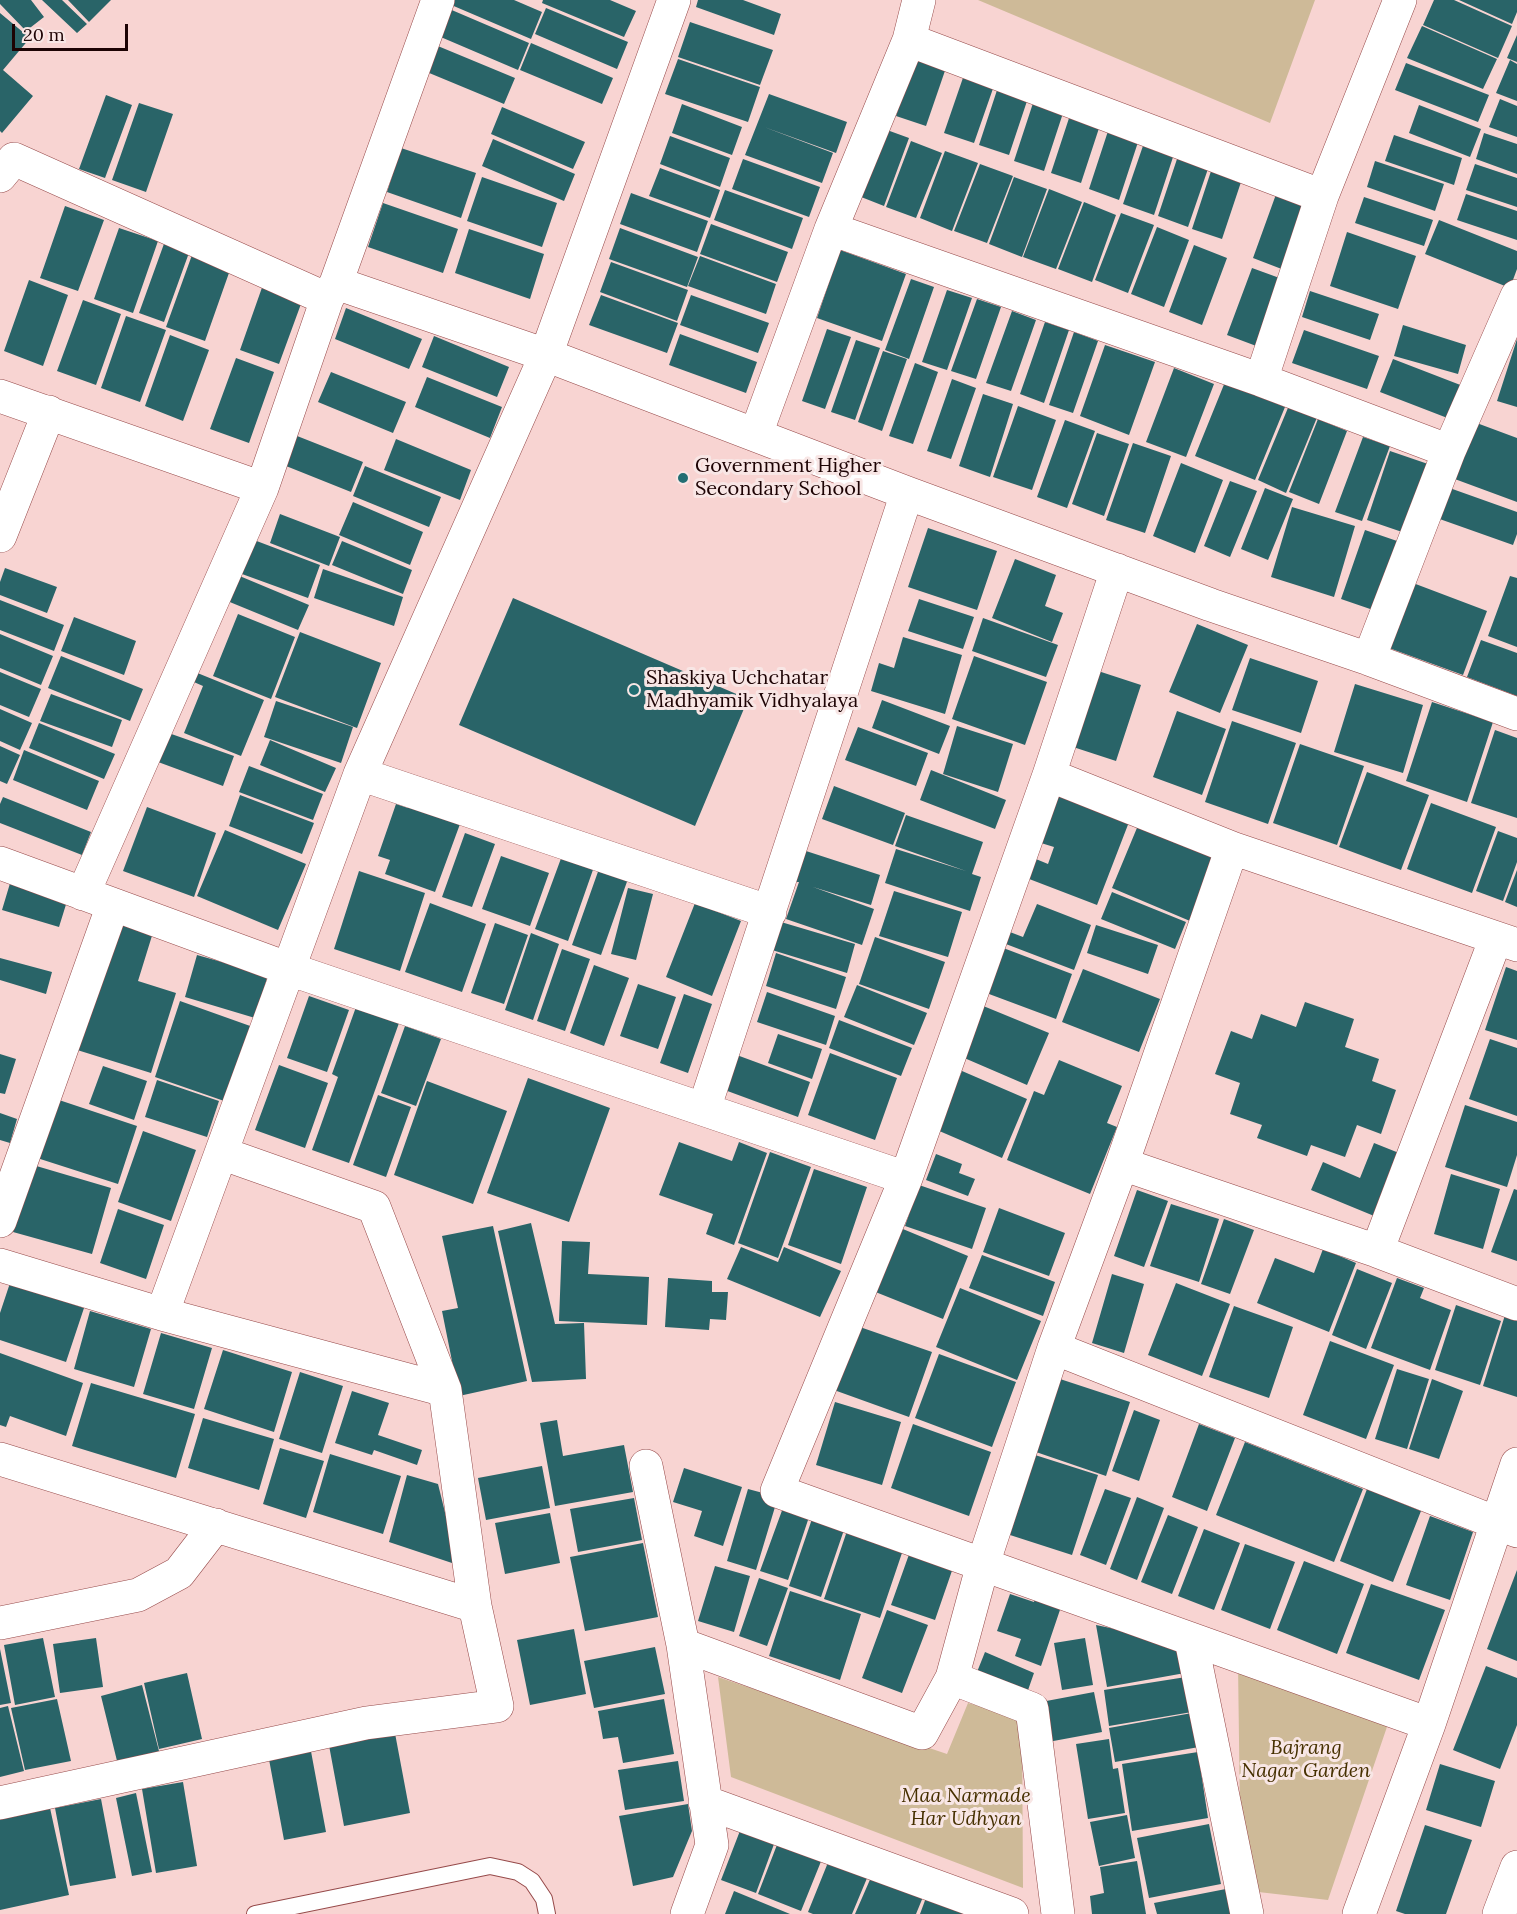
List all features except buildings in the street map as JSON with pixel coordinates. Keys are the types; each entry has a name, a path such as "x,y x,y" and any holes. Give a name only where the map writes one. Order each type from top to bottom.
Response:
{"street":[{"path":"83,894 262,488 331,291 438,0"},
{"path":"162,1314 360,774 546,355 674,0"},
{"path":"756,434 831,229 909,40 918,0"},
{"path":"1261,380 1323,196 1400,0"},
{"path":"909,40 1323,196"},
{"path":"0,176 14,159 331,291 546,355 907,493 1517,714"},
{"path":"831,229 1261,380 1449,451"},
{"path":"1369,660 1449,451 1517,296"},
{"path":"0,396 262,488"},
{"path":"0,536 49,412"},
{"path":"704,1109 907,493"},
{"path":"1118,570 1049,775 906,1178 777,1491 1429,1724"},
{"path":"360,774 770,912"},
{"path":"1049,775 1232,849 1507,942 1377,1251"},
{"path":"683,1645 922,1733 952,1678 983,1564 1054,1348 1122,1164 1232,849"},
{"path":"0,863 289,969 906,1178"},
{"path":"0,1221 113,905"},
{"path":"0,1803 366,1723 496,1706 475,1605 445,1390 374,1207 221,1153"},
{"path":"1122,1164 1377,1251 1517,1304"},
{"path":"0,1265 162,1314 445,1390"},
{"path":"1054,1348 1507,1527"},
{"path":"0,1459 475,1605"},
{"path":"1359,1914 1429,1724 1507,1527 1517,1464"},
{"path":"646,1466 683,1645 712,1845 687,1914"},
{"path":"0,1623 138,1595 179,1573 216,1526"},
{"path":"1191,1640 1247,1914"},
{"path":"952,1678 1032,1709 1058,1914"},
{"path":"705,1802 1012,1914"},
{"path":"1499,1914 1517,1867"}],"lane":[{"path":"255,1914 490,1866 518,1872 532,1881 544,1899 547,1914"}],"green space":[{"path":"978,0 1315,0 1270,123"},
{"name":"Bajrang Nagar Garden","path":"1238,1664 1390,1718 1328,1900 1241,1890"},
{"name":"Maa Narmade Har Udhyan","path":"718,1677 947,1754 968,1703 1022,1718 1023,1888 731,1777"}],"place":[{"name":"Government Higher Secondary School","path":"683,478"},
{"name":"Shaskiya Uchchatar Madhyamik Vidhyalaya","path":"634,690"}]}
